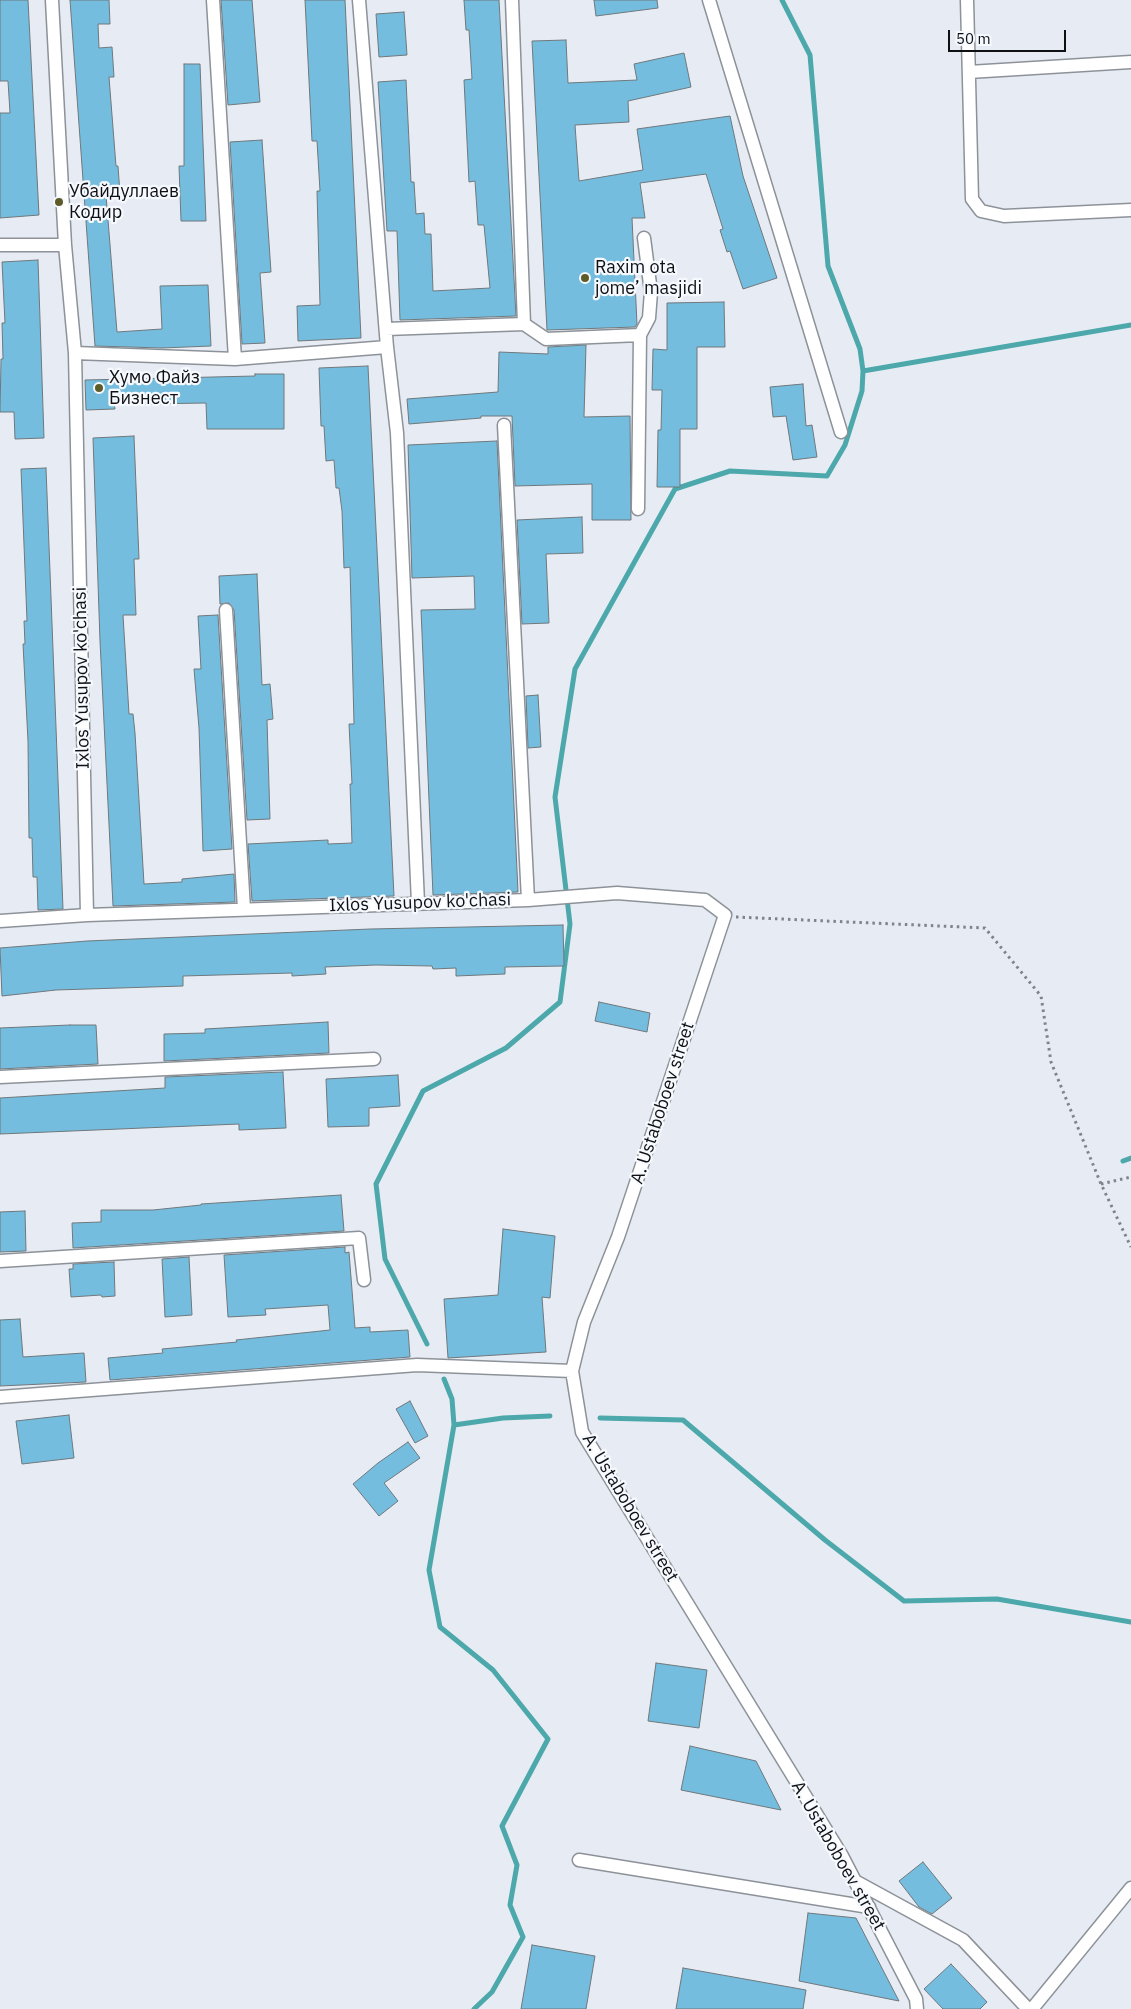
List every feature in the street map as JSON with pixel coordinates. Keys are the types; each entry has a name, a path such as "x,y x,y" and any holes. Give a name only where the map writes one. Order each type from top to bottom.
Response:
{"street":[{"name":"Ixlos Yusupov ko'chasi","path":"52,0 65,245 75,353 87,915 528,900 617,893 705,900 725,916"},
{"path":"213,0 235,359"},
{"path":"359,0 387,347 397,433 418,903"},
{"path":"512,0 524,324"},
{"path":"709,0 841,432"},
{"path":"967,0 972,199 981,211 1004,216 1131,210"},
{"path":"969,72 1131,62"},
{"path":"638,509 640,335 649,318 650,292 644,238"},
{"path":"0,245 65,245"},
{"path":"386,329 524,324 546,340 640,335"},
{"path":"75,353 235,359 387,347"},
{"path":"504,425 528,900"},
{"path":"226,610 244,909"},
{"path":"0,921 87,915"},
{"name":"A. Ustaboboev street","path":"725,916 618,1237 584,1322 572,1371 582,1432 855,1881 916,1999 917,2009"},
{"path":"0,1077 374,1059"},
{"path":"0,1261 359,1238 364,1280"},
{"path":"0,1397 417,1365 572,1371"},
{"path":"579,1860 870,1907"},
{"path":"855,1881 963,1940 1028,2009"},
{"path":"1032,2009 1131,1888"}],"path":[{"path":"725,916 985,928 1041,996 1051,1062 1101,1184 1131,1247"},
{"path":"1101,1184 1131,1177"}],"building":[{"path":"0,0 28,0 39,215 0,218 0,113 10,113 8,81 0,81"},
{"path":"70,0 109,0 110,24 98,24 99,48 112,47 114,77 109,77 120,194 106,195 117,332 162,329 160,286 208,285 211,346 162,348 95,346"},
{"path":"221,0 252,0 260,102 228,105"},
{"path":"305,0 345,0 361,338 298,341 297,306 320,305 317,191 320,191 317,141 312,141"},
{"path":"464,0 499,0 516,316 400,320 397,231 387,231 378,82 406,80 411,182 414,182 416,214 424,213 425,234 431,234 433,291 490,288 484,225 478,225 475,181 469,182 464,80 472,79 469,30 466,30"},
{"path":"594,0 657,0 658,8 596,16"},
{"path":"404,12 407,55 379,57 376,14"},
{"path":"566,40 568,83 637,80 634,64 684,53 691,87 628,101 629,122 575,125 579,181 643,170 637,129 730,116 743,176 777,278 743,289 730,251 727,252 720,230 723,229 706,174 640,183 645,218 632,218 637,324 635,327 547,330 532,41"},
{"path":"184,64 200,64 206,221 181,221 179,166 184,166"},
{"path":"262,140 271,272 260,273 265,343 242,344 230,142"},
{"path":"38,260 44,438 15,439 14,412 0,412 1,359 3,359 2,323 5,323 2,262"},
{"path":"724,302 725,347 697,347 697,429 680,429 680,487 657,487 658,430 661,430 662,390 652,390 653,349 667,350 667,303"},
{"path":"586,345 584,417 630,416 631,520 592,520 592,484 515,486 512,416 481,416 481,418 409,424 407,399 498,392 499,352 548,354 548,347"},
{"path":"368,366 394,896 252,901 248,844 328,840 328,844 352,843 349,724 354,724 350,567 344,568 342,511 339,488 336,488 334,460 326,461 324,426 321,426 319,368"},
{"path":"255,374 284,374 284,429 207,429 206,403 145,404 145,400 114,402 115,409 86,410 85,380 255,376"},
{"path":"803,384 806,426 812,425 817,457 793,460 786,416 773,417 770,387"},
{"path":"134,436 139,559 134,559 136,615 123,615 129,714 133,714 135,733 144,884 182,882 182,879 234,874 235,902 113,906 100,641 93,438"},
{"path":"497,441 518,892 433,895 421,610 475,609 474,576 412,578 408,445"},
{"path":"46,468 63,909 38,910 37,877 33,877 32,838 29,838 28,741 23,644 25,644 24,621 27,621 21,469"},
{"path":"582,517 583,553 546,554 549,623 522,624 517,520"},
{"path":"257,574 262,685 270,684 273,719 267,720 270,819 247,820 234,610 229,603 220,604 219,576"},
{"path":"218,615 232,849 203,851 199,728 194,669 201,669 198,616"},
{"path":"538,695 541,747 528,748 526,696"},
{"path":"563,925 564,966 505,967 505,974 456,976 456,968 433,969 432,966 376,965 325,967 326,974 292,976 292,973 183,976 183,986 56,990 2,996 0,948 87,941 370,929"},
{"path":"599,1002 650,1013 647,1032 595,1021"},
{"path":"328,1022 329,1053 164,1061 164,1034 205,1033 205,1029"},
{"path":"96,1025 98,1064 0,1069 0,1028"},
{"path":"283,1072 286,1128 239,1130 239,1124 0,1134 0,1098 165,1088 165,1077"},
{"path":"398,1075 400,1106 369,1108 369,1126 328,1127 326,1079"},
{"path":"341,1195 344,1231 73,1248 72,1223 101,1222 101,1210 153,1210 201,1204"},
{"path":"25,1211 26,1251 0,1252 0,1212"},
{"path":"503,1229 555,1236 550,1298 542,1297 546,1352 448,1358 444,1299 498,1295"},
{"path":"345,1247 345,1253 349,1252 355,1328 370,1327 370,1332 408,1330 410,1357 110,1380 108,1358 163,1353 162,1349 330,1330 328,1305 265,1309 266,1315 228,1317 224,1255"},
{"path":"189,1257 192,1315 165,1317 162,1259"},
{"path":"114,1262 115,1296 71,1297 69,1269 73,1269 73,1264"},
{"path":"20,1319 23,1357 84,1353 86,1382 0,1386 0,1320"},
{"path":"410,1401 428,1436 415,1443 396,1409"},
{"path":"69,1415 74,1458 22,1464 16,1421"},
{"path":"408,1442 420,1458 384,1483 398,1501 379,1516 353,1484 378,1463"},
{"path":"656,1663 707,1670 699,1728 648,1721"},
{"path":"690,1746 756,1761 781,1810 681,1790"},
{"path":"923,1862 952,1898 932,1914 919,1907 899,1881"},
{"path":"808,1913 856,1918 899,2001 799,1981"},
{"path":"532,1945 595,1956 586,2009 521,2009"},
{"path":"951,1964 987,2002 980,2009 943,2009 924,1989"},
{"path":"683,1968 806,1990 803,2009 676,2009"}],"waterway":[{"path":"427,1344 385,1259 376,1184 423,1091 506,1048 560,1002 570,924 555,797 575,669 675,489 730,471 827,476 845,445 862,391 863,371 860,349 828,266 810,55 782,0"},
{"path":"863,371 1131,325"},
{"path":"1123,1161 1131,1158"},
{"path":"444,1379 452,1399 454,1425 429,1570 440,1627 493,1670 548,1739 502,1826 517,1865 510,1905 523,1937 492,1992 474,2009"},
{"path":"454,1425 503,1418 550,1416"},
{"path":"600,1418 683,1420 825,1540 904,1601 997,1599 1131,1622"}],"place":[{"name":"Убайдуллаев Кодир","path":"59,202"},
{"name":"Raxim ota jome’ masjidi","path":"585,278"},
{"name":"Хумо Файз Бизнест","path":"99,388"}]}
